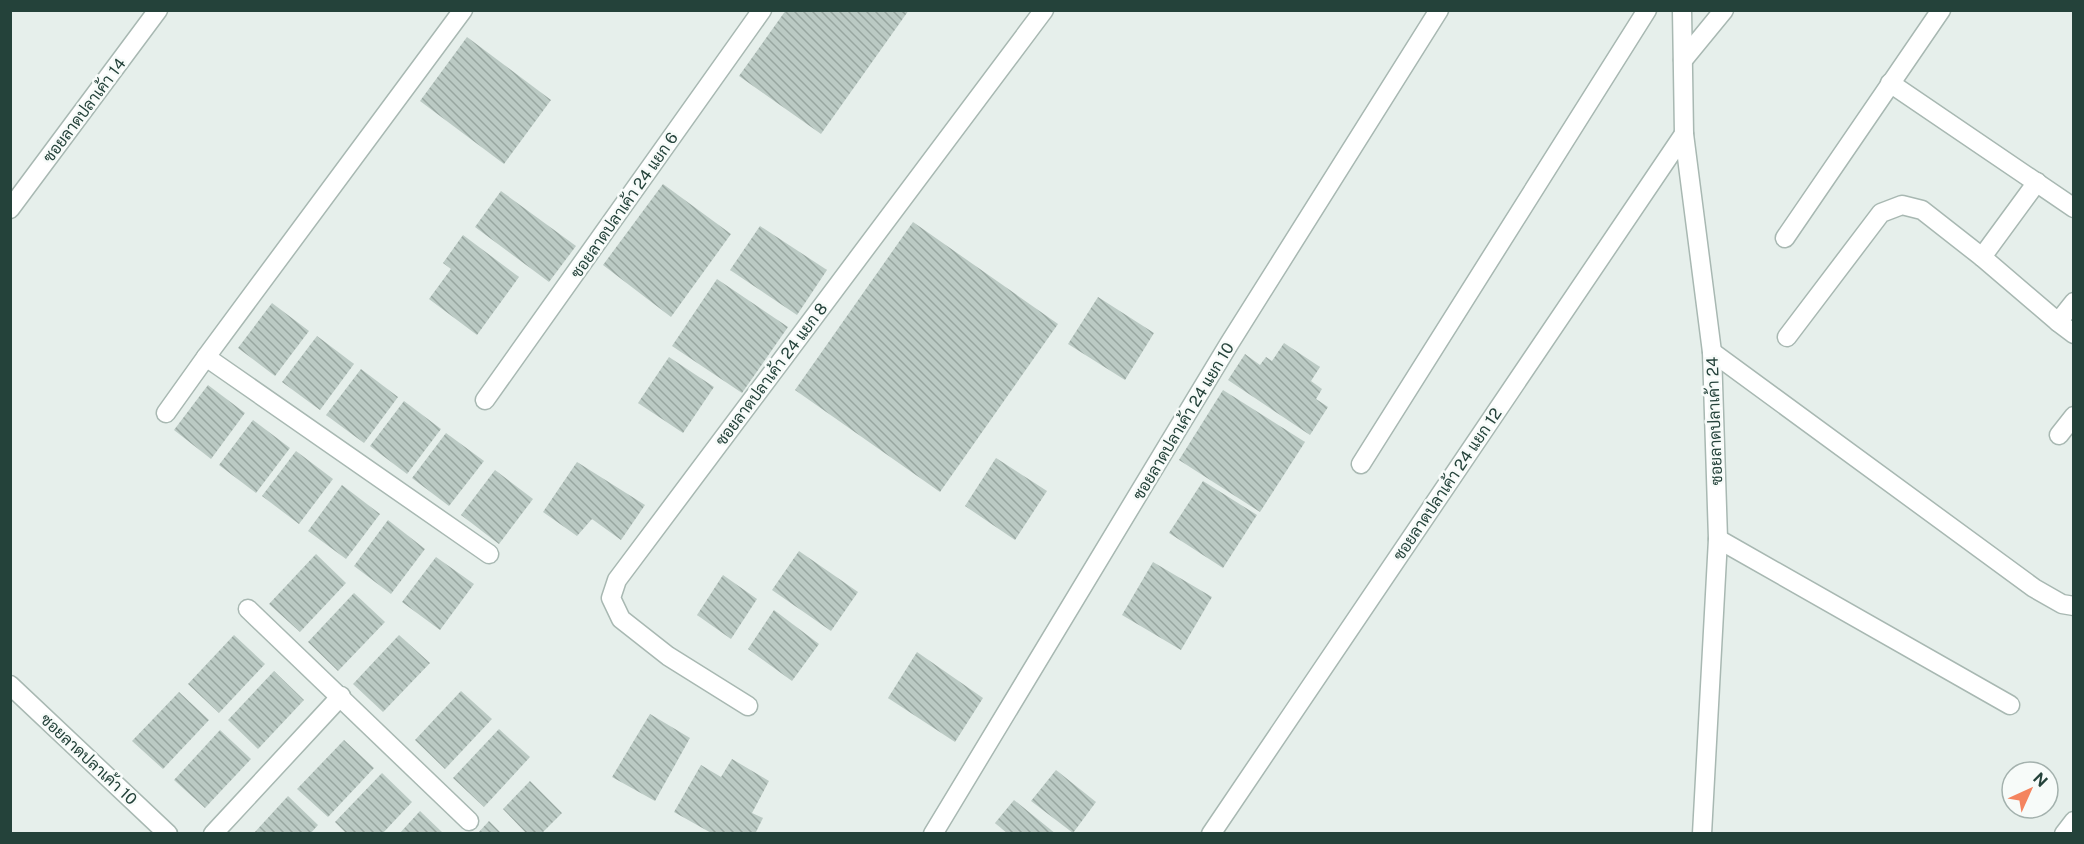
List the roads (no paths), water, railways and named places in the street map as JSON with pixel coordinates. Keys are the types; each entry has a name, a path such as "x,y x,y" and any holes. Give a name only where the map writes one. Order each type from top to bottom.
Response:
{"street":[{"name":"ซอยลาดปลาเค้า 14","path":"10,209 158,10"},
{"path":"166,413 463,10"},
{"name":"ซอยลาดปลาเค้า 24 แยก 6","path":"485,400 762,10"},
{"name":"ซอยลาดปลาเค้า 24 แยก 8","path":"748,706 668,656 621,619 611,598 617,580 1044,10"},
{"name":"ซอยลาดปลาเค้า 24 แยก 10","path":"933,834 1229,344 1438,10"},
{"path":"1362,464 1647,10"},
{"name":"ซอยลาดปลาเค้า 24","path":"1682,10 1684,134 1712,352 1718,538 1702,834"},
{"path":"1683,60 1724,10"},
{"path":"1785,238 1941,10"},
{"path":"1890,83 2073,208"},
{"name":"ซอยลาดปลาเค้า 24 แยก 12","path":"1211,834 1684,134"},
{"path":"1982,257 2037,182"},
{"path":"1787,337 1881,213 1902,205 1922,210 2073,334"},
{"path":"2058,322 2073,302"},
{"path":"1712,352 2034,588 2062,604 2073,606"},
{"path":"206,357 489,554"},
{"path":"2059,435 2073,416"},
{"path":"1718,538 2010,705"},
{"path":"248,609 469,820"},
{"name":"ซอยลาดปลาเค้า 10","path":"10,685 168,834"},
{"path":"213,834 341,696"},
{"path":"2064,834 2073,821"}]}
